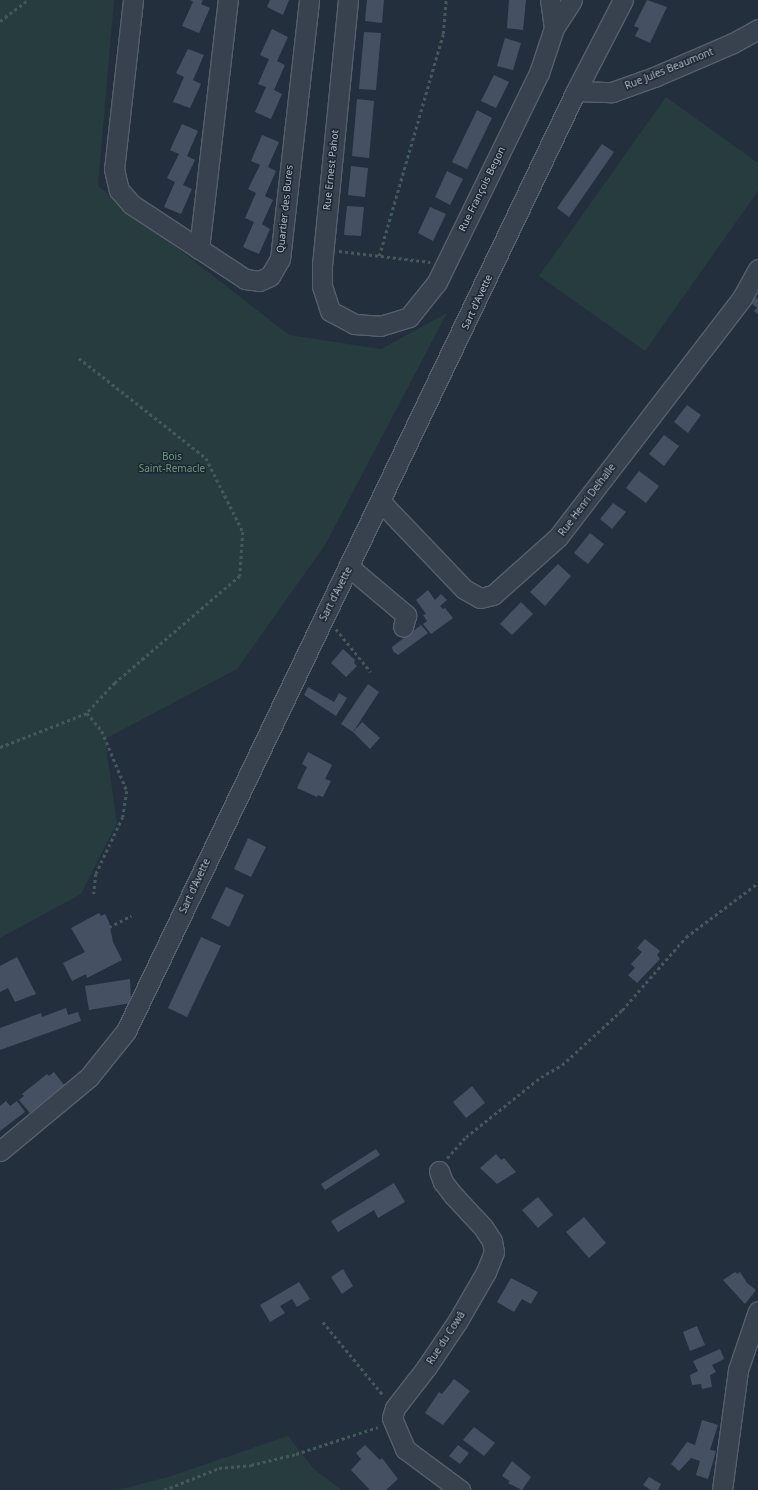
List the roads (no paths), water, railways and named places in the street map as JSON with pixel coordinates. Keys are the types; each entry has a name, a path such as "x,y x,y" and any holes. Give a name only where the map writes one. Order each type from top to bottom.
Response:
{"street":[{"name":"Quartier des Bures","path":"133,0 114,169 119,190 131,204 245,279 259,281 270,276 280,259 309,0"},
{"path":"199,249 228,0"},
{"name":"Rue Ernest Pahot","path":"348,0 323,249 322,286 330,311 354,324"},
{"name":"Rue François Begon","path":"354,324 380,326 409,317 437,282 539,73 554,28 550,0"},
{"path":"554,28 572,0"},
{"name":"Sart d'Avette","path":"0,1150 89,1077 126,1031 576,91 623,0"},
{"name":"Rue Jules Beaumont","path":"576,91 612,92 669,71 733,43 758,30"},
{"name":"Rue Henri Delhalle","path":"380,501 464,589 480,598 493,595 558,538 742,298 758,269"},
{"path":"349,567 406,615 403,627"},
{"name":"Rue du Cowâ","path":"439,1171 443,1182 454,1196 484,1227 492,1242 494,1252 486,1272 457,1322 394,1415 405,1449 460,1490"},
{"path":"722,1490 738,1370 758,1311"}],"park label":[{"name":"Bois Saint-Remacle","path":"172,462"}]}
